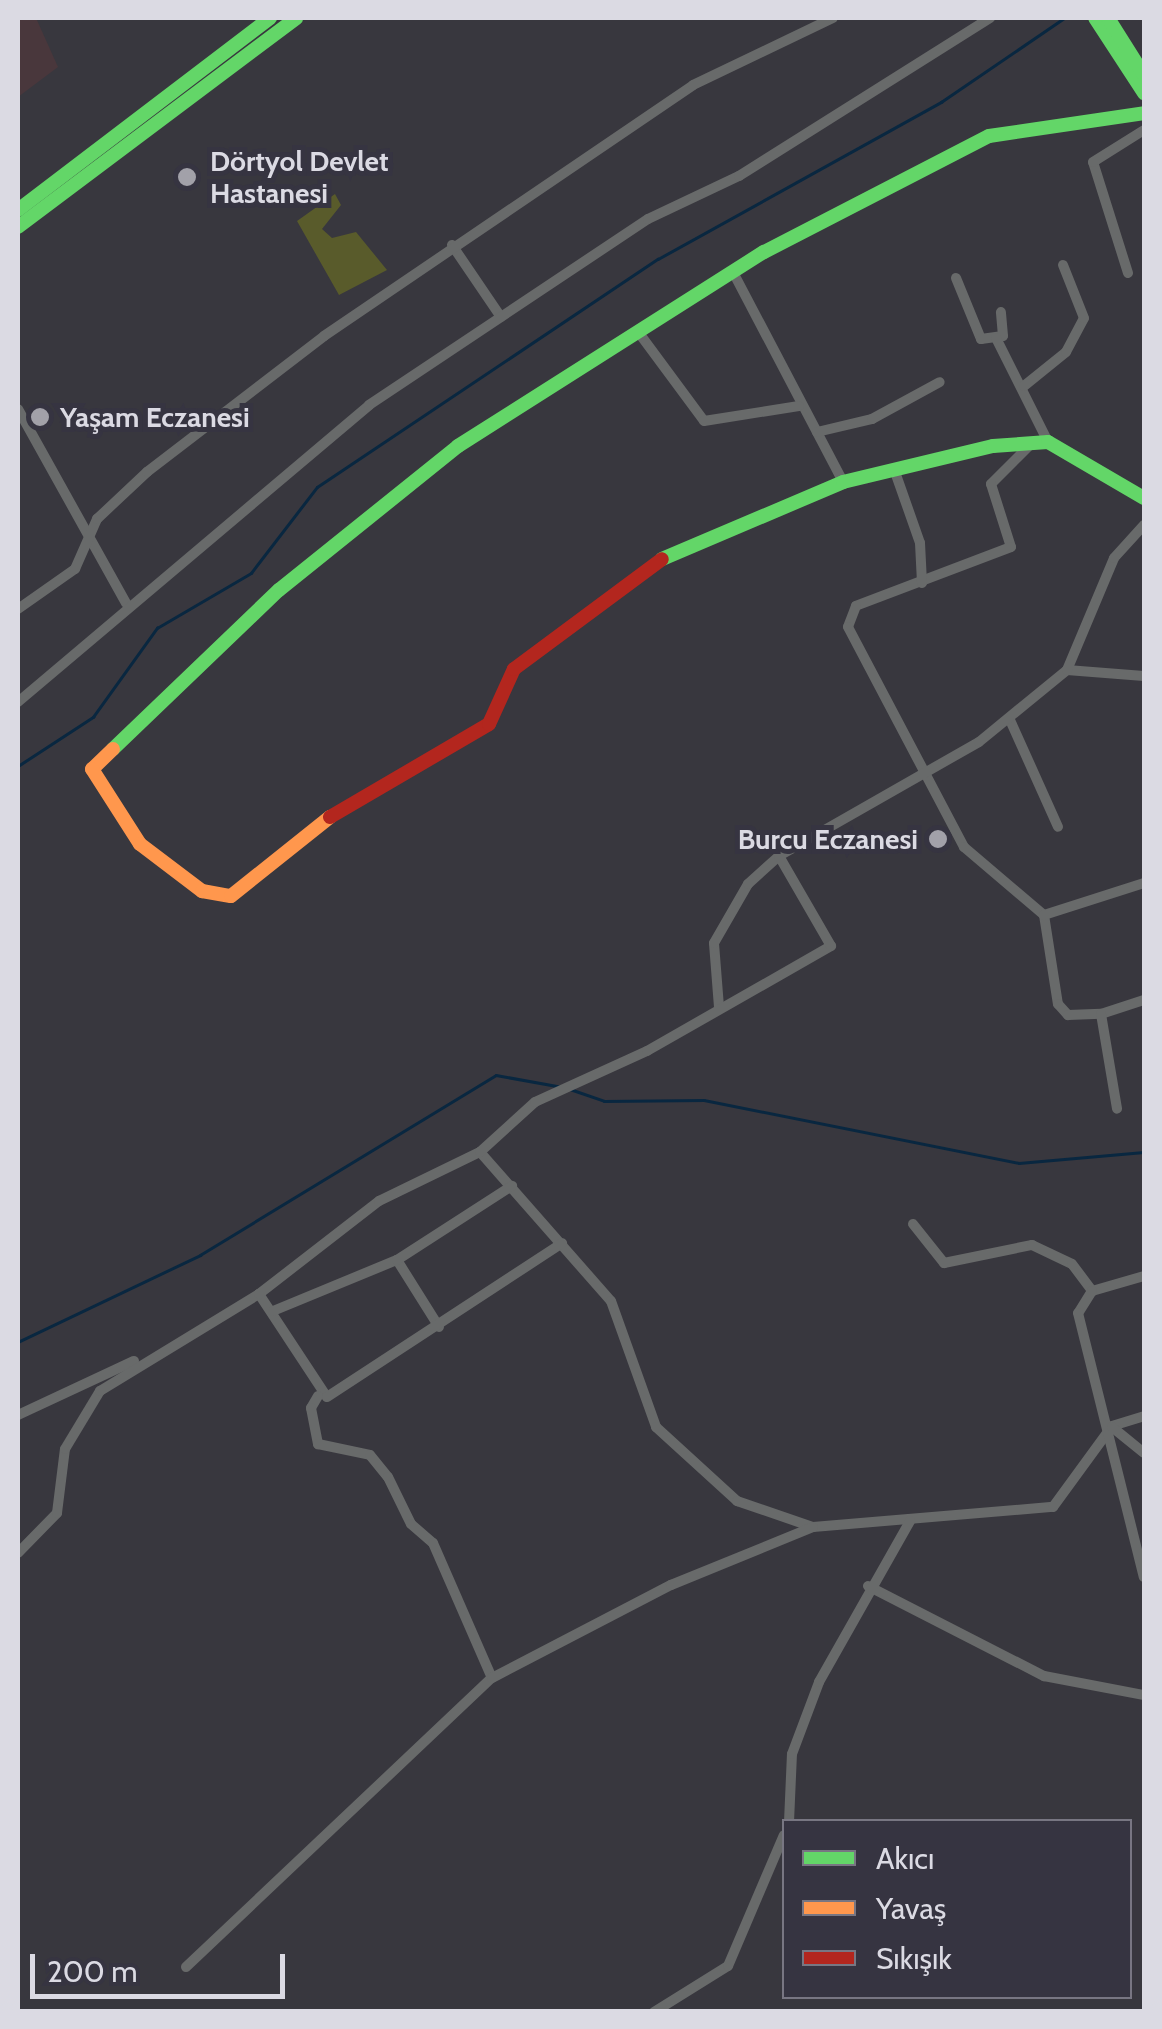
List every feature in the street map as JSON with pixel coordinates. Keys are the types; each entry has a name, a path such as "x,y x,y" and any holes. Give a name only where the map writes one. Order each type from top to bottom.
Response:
{"street":[{"path":"18,210 270,18"},
{"path":"18,227 296,18"},
{"path":"18,608 75,570 84,540 148,472 452,245 693,85 833,18"},
{"path":"18,699 126,603 369,405 501,317 990,18"},
{"path":"1095,18 1110,27 1144,74"},
{"path":"1110,27 1144,93"},
{"path":"1144,113 988,136 734,274 639,332 458,446 182,677 92,769 128,833 214,898 246,888 356,798 488,724 514,669 660,560 843,482 1040,442 1144,498"},
{"path":"1128,273 1092,162 1144,130"},
{"path":"452,245 501,317"},
{"path":"1024,386 1066,352 1084,318 1062,265"},
{"path":"734,274 799,406 843,482"},
{"path":"956,278 981,340 996,338 1006,328 1001,312"},
{"path":"639,332 704,421 799,406"},
{"path":"996,338 1024,386 1040,442"},
{"path":"816,432 872,418 940,382"},
{"path":"18,409 84,540 126,603"},
{"path":"1040,442 992,484 1011,547 856,606 848,627 964,846 1044,915 1058,1004 1068,1016 1101,1014 1144,1000"},
{"path":"894,469 920,543 922,582"},
{"path":"719,1006 714,943 748,884 779,856 1010,720 1068,670 1114,558 1144,525"},
{"path":"1068,670 1144,676"},
{"path":"1010,720 1058,827"},
{"path":"18,1553 57,1513 65,1448 100,1391 259,1294 379,1201 480,1152 535,1102 593,1071 648,1051 719,1006 831,946 779,856"},
{"path":"1044,915 1144,882"},
{"path":"1101,1014 1118,1109"},
{"path":"480,1152 611,1301 656,1427 737,1501 813,1527"},
{"path":"272,1312 397,1260 512,1186"},
{"path":"913,1224 944,1263 1032,1244 1072,1264 1092,1291"},
{"path":"492,1678 432,1543 411,1524 388,1478 370,1455 318,1444 310,1408 318,1396 439,1327 562,1243"},
{"path":"397,1260 439,1327"},
{"path":"1092,1291 1144,1276"},
{"path":"1092,1291 1079,1328 1112,1426 1144,1577"},
{"path":"259,1294 318,1396"},
{"path":"18,1414 180,1341"},
{"path":"186,1968 492,1678 671,1585 813,1527 1053,1507 1112,1426 1144,1416"},
{"path":"1112,1426 1144,1453"},
{"path":"789,1819 792,1754 868,1586 910,1521"},
{"path":"868,1586 1044,1676 1144,1695"},
{"path":"654,2012 728,1966 782,1840"}],"shaded area":[{"path":"18,18 36,18 58,67 18,97"}],"green space":[{"path":"335,194 341,205 322,229 332,238 356,232 387,270 339,295 297,221"}],"waterway":[{"path":"18,766 93,717 157,628 251,573 317,487 658,259 941,102 1064,18"},
{"path":"18,1342 200,1255 496,1075 562,1087"},
{"path":"570,1089 604,1101 704,1100 1019,1163 1144,1152"}],"traffic: fast":[{"path":"18,210 270,18"},
{"path":"18,227 296,18"},
{"path":"1095,18 1144,93"},
{"path":"1108,18 1144,75"},
{"path":"113,749 279,590 458,446 764,252 989,136 1144,113"},
{"path":"662,559 843,482 993,446 1048,442 1144,498"}],"traffic: slow":[{"path":"113,749 92,769 140,844 202,891 231,896 330,817"}],"traffic: jam":[{"path":"330,817 489,724 514,669 662,559"}],"place":[{"name":"Dörtyol Devlet Hastanesi","path":"187,177"},
{"name":"Yaşam Eczanesi","path":"40,417"},
{"name":"Burcu Eczanesi","path":"938,839"}]}
